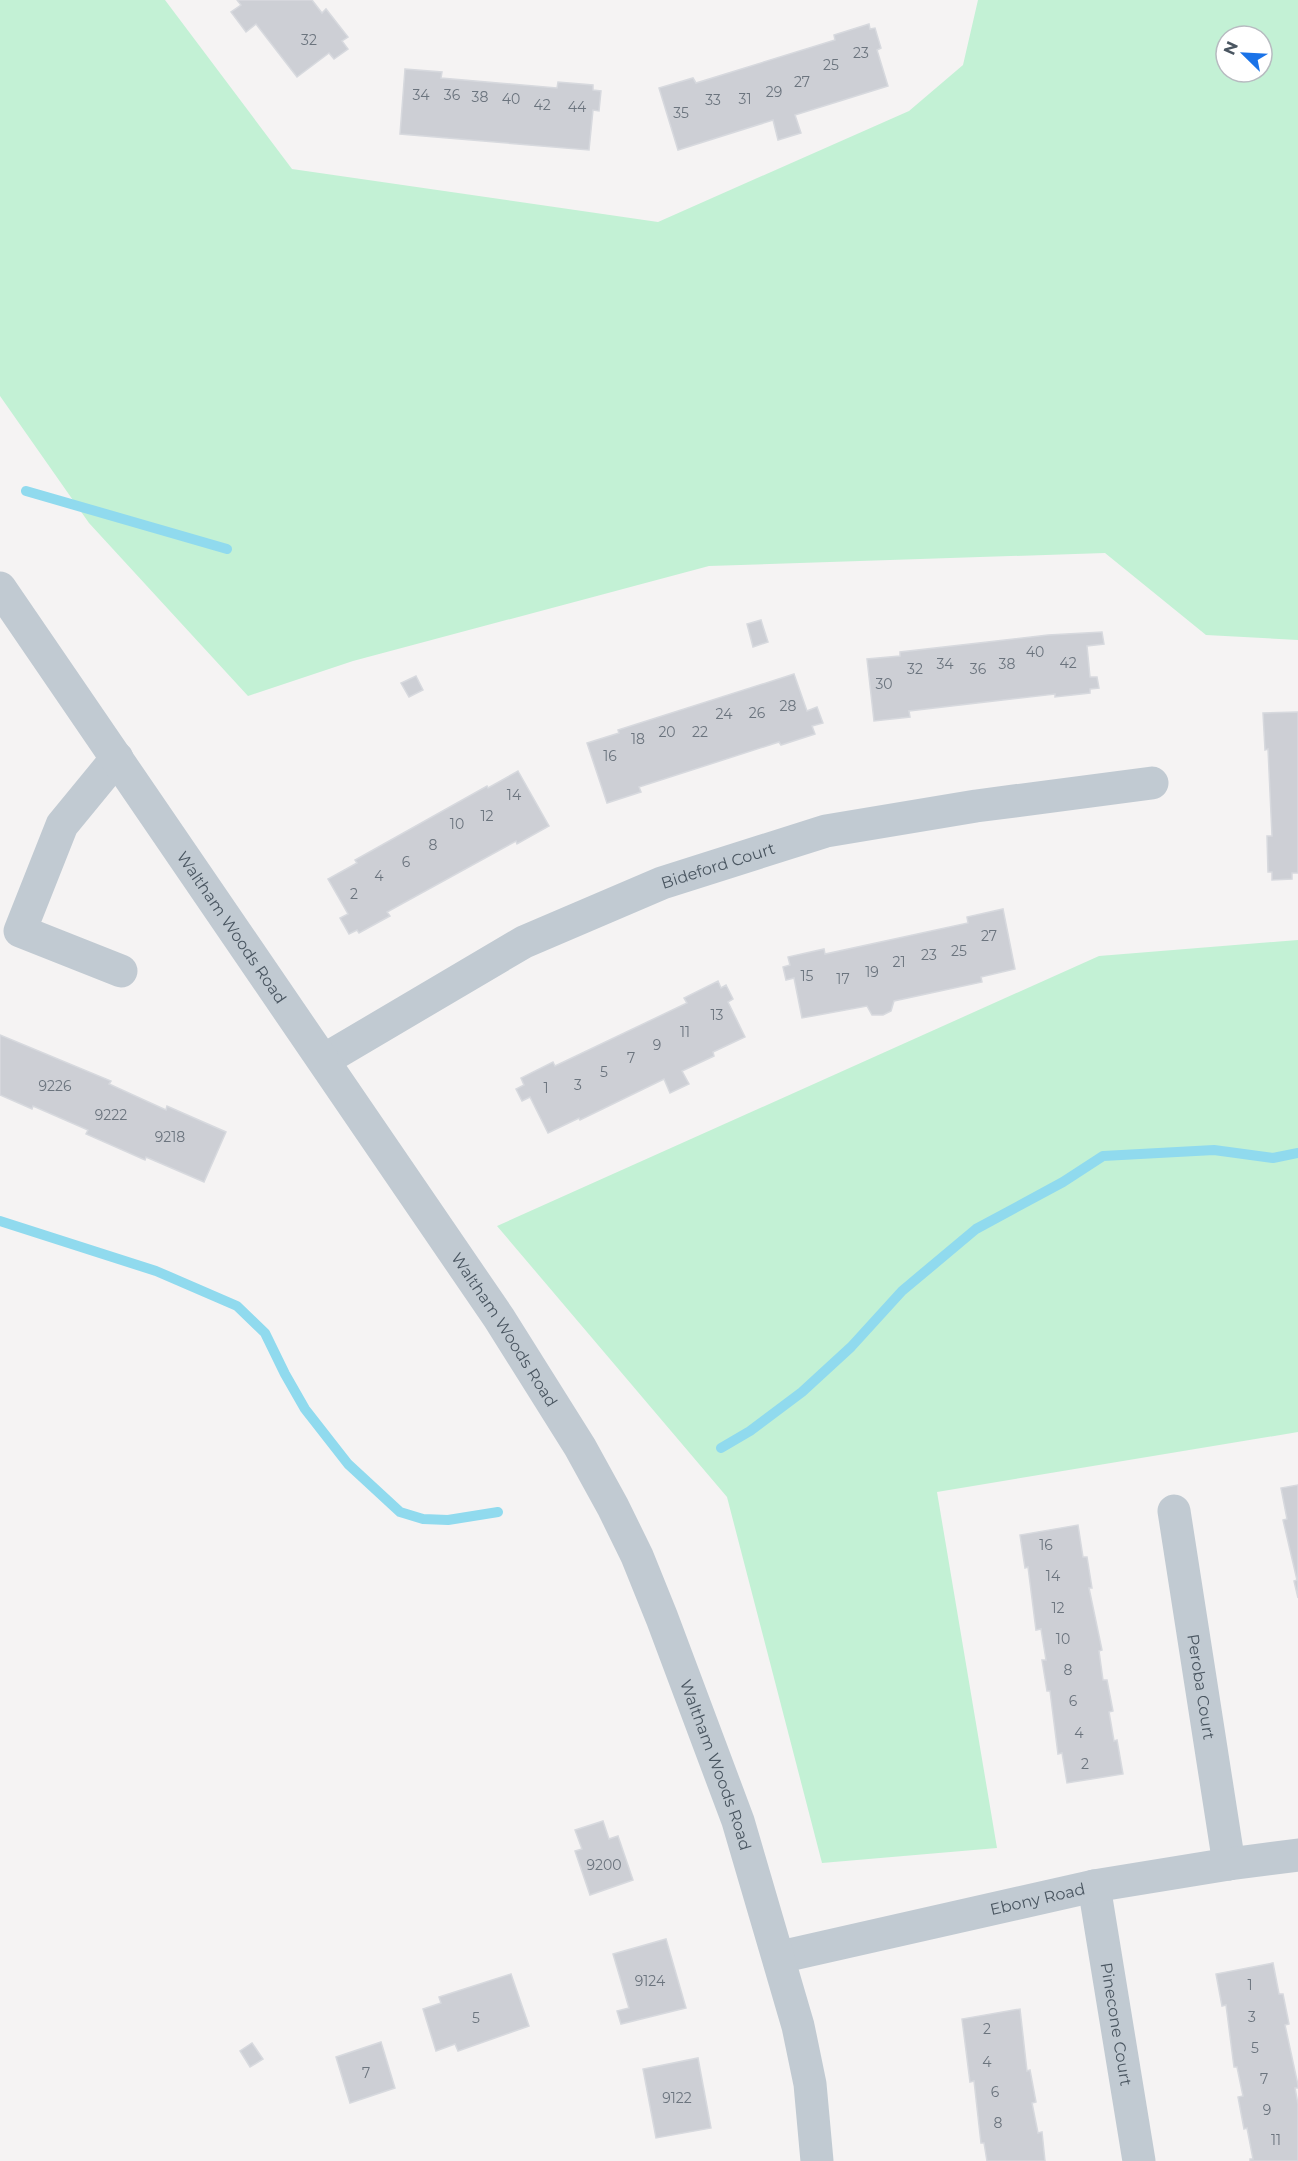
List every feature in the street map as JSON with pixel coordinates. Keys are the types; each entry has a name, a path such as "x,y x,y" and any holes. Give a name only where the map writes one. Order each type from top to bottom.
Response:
{"street":[{"name":"Waltham Woods Road","path":"0,588 499,1318 580,1447 613,1508 637,1556 738,1821 780,1957 798,2026 810,2084 817,2161"},
{"path":"117,758 62,825 20,931 121,971"},
{"name":"Bideford Court","path":"324,1060 524,942 662,883 826,831 976,806 1152,783"},
{"name":"Peroba Court","path":"1174,1510 1229,1864"},
{"name":"Ebony Road","path":"780,1957 1094,1886 1229,1864 1298,1856"},
{"name":"Pinecone Court","path":"1094,1886 1139,2161"}],"green space":[{"path":"0,0 165,0 292,169 658,222 909,111 963,65 978,0 1298,0 1298,640 1206,635 1105,553 709,566 353,661 248,696 89,523 0,396"},
{"path":"1298,940 1298,1432 937,1492 997,1848 822,1863 727,1497 497,1226 1099,956"}],"building":[{"path":"237,0 312,0 322,13 326,9 348,37 342,41 348,49 334,59 329,53 297,77 256,24 246,32 231,12 241,5"},
{"path":"869,24 870,29 875,28 881,48 877,50 888,86 795,115 801,133 778,140 773,120 678,150 659,88 693,78 696,83 835,40 834,35"},
{"path":"405,69 442,72 441,78 557,88 558,82 593,85 593,90 601,91 599,111 593,110 589,150 400,134"},
{"path":"761,620 768,642 753,647 747,624"},
{"path":"1102,632 1104,644 1087,646 1090,677 1097,677 1099,688 1090,689 1090,693 1055,697 1055,694 909,711 910,717 874,721 867,659 900,656 900,652 1048,635"},
{"path":"794,674 807,711 817,707 823,723 812,726 815,734 781,745 779,742 639,787 641,792 607,803 587,743 619,733 618,730"},
{"path":"416,676 423,690 409,697 401,683"},
{"path":"1298,712 1298,873 1292,873 1292,879 1272,880 1272,872 1268,872 1267,836 1272,836 1268,749 1265,750 1263,713"},
{"path":"518,771 549,826 517,844 516,841 387,912 390,916 359,933 357,930 349,934 340,918 348,914 328,879 357,863 355,860"},
{"path":"1003,909 1015,969 981,977 982,982 894,1001 891,1011 883,1015 872,1015 867,1006 802,1018 794,978 786,980 783,967 790,965 788,957 824,949 825,954 968,923 967,917"},
{"path":"718,981 721,988 726,985 733,999 728,1002 745,1037 713,1052 714,1056 682,1071 689,1084 670,1093 664,1079 548,1133 530,1097 522,1101 516,1089 524,1085 521,1078 553,1062 555,1066 687,1003 684,998"},
{"path":"0,1035 111,1081 109,1084 166,1110 167,1106 226,1132 204,1182 146,1157 145,1160 86,1134 88,1130 33,1106 32,1109 0,1095"},
{"path":"1298,1485 1298,1598 1294,1581 1297,1580 1283,1520 1287,1519 1281,1488"},
{"path":"1078,1525 1083,1557 1087,1557 1092,1588 1089,1588 1102,1650 1099,1651 1103,1680 1107,1680 1113,1711 1109,1712 1123,1774 1067,1783 1062,1753 1058,1754 1050,1691 1047,1691 1042,1660 1046,1660 1041,1629 1036,1630 1028,1567 1025,1568 1020,1535"},
{"path":"603,1821 609,1839 618,1836 633,1880 590,1895 575,1851 582,1849 575,1830"},
{"path":"666,1939 686,2008 621,2024 617,2011 629,2008 613,1954"},
{"path":"1273,1963 1279,1994 1283,1994 1289,2024 1285,2025 1298,2085 1298,2088 1295,2088 1298,2104 1298,2161 1250,2161 1253,2159 1238,2097 1243,2096 1237,2067 1234,2067 1226,2005 1222,2006 1216,1974"},
{"path":"511,1974 529,2026 458,2051 455,2044 436,2051 423,2009 441,2003 439,1997"},
{"path":"1020,2009 1027,2071 1030,2070 1036,2102 1032,2103 1038,2133 1042,2132 1045,2161 987,2161 984,2143 981,2143 974,2081 970,2082 962,2019"},
{"path":"381,2042 395,2088 350,2103 336,2057"},
{"path":"252,2043 263,2059 250,2067 240,2051"},
{"path":"698,2058 711,2128 656,2138 643,2069"}],"waterway":[{"path":"26,491 227,549"},
{"path":"721,1448 750,1431 802,1392 851,1347 902,1291 976,1229 1063,1182 1103,1156 1214,1150 1273,1158 1298,1153"},
{"path":"0,1221 156,1271 237,1306 265,1333 305,1409 348,1464 400,1512 423,1519 448,1520 498,1512"}]}
